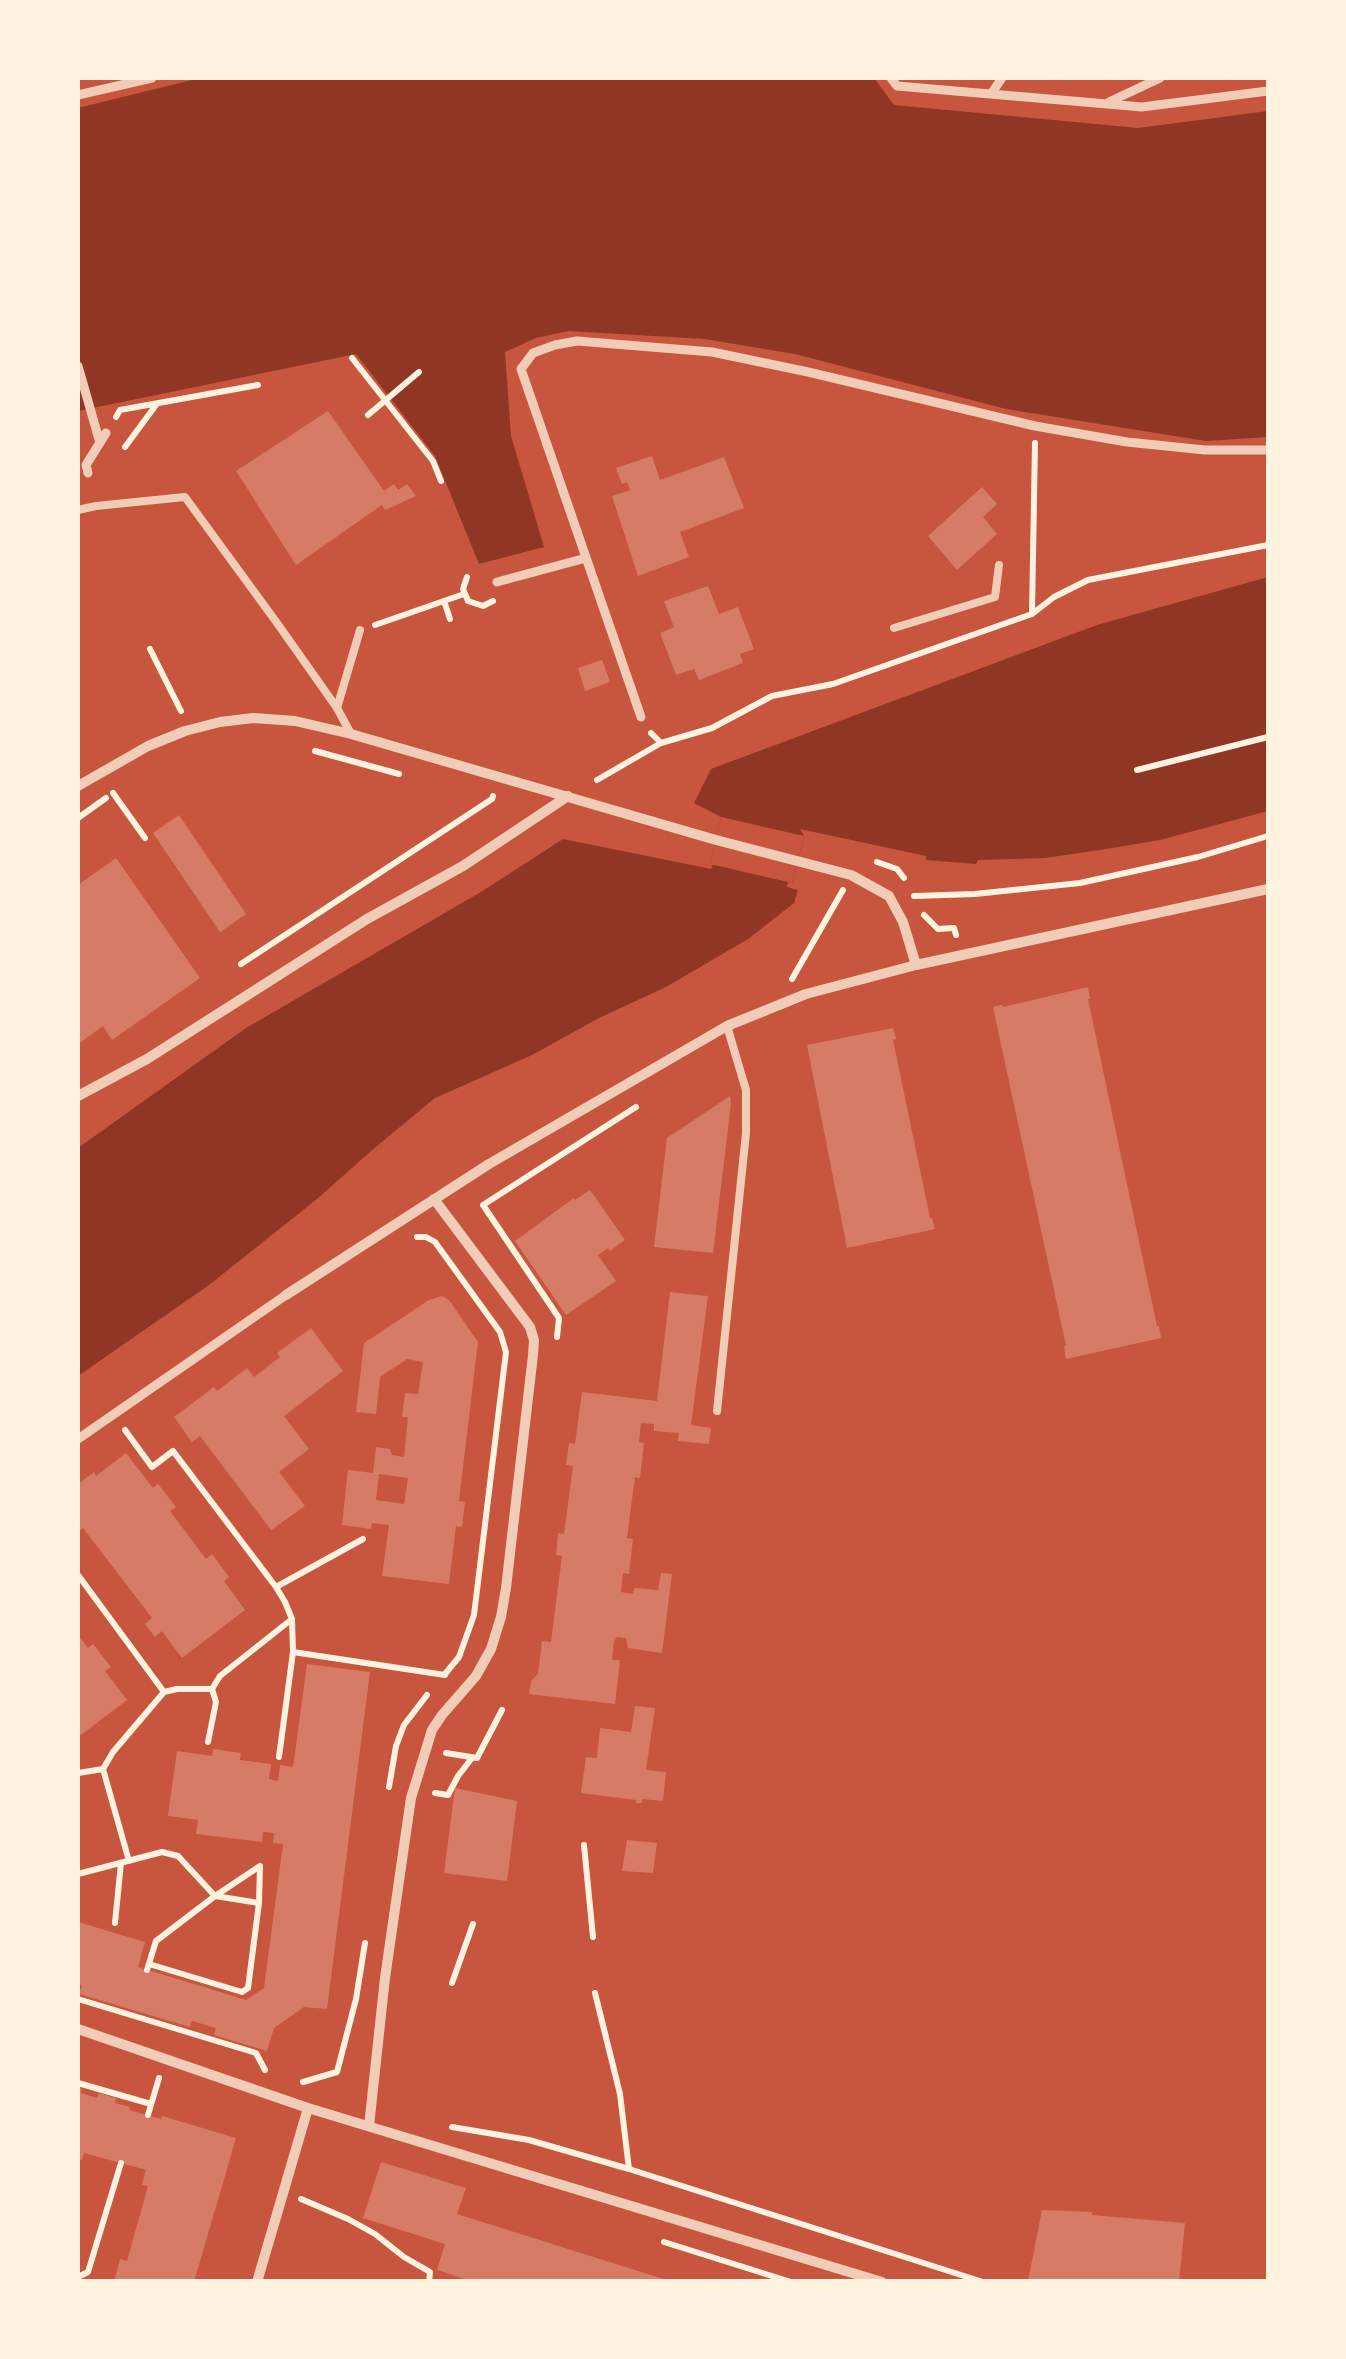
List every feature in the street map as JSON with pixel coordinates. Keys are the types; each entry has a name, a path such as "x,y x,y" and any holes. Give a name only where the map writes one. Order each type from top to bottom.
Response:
{"street":[{"path":"78,95 152,78"},
{"path":"891,78 897,86 1142,107 1268,91"},
{"path":"991,94 1002,78"},
{"path":"1106,104 1160,78"},
{"path":"641,717 521,369 534,353 577,341 712,352 1035,426 1146,444 1206,450 1268,450"},
{"path":"78,366 101,435 84,466"},
{"path":"498,582 586,558"},
{"path":"78,786 148,746 190,730 253,718 295,721 851,875 889,896 903,922 916,965"},
{"path":"78,1096 147,1059 368,919 463,866 568,796"},
{"path":"78,1439 286,1295 489,1164 727,1026 806,994 916,965 1268,889"},
{"path":"370,2126 385,1978 412,1798 432,1730 476,1676 491,1649 501,1617 533,1355 530,1327 434,1199"},
{"path":"78,2029 308,2108 882,2282"},
{"path":"257,2282 308,2108"}],"lane":[{"path":"78,510 185,498 337,708 350,734"},
{"path":"894,628 994,597 999,565"},
{"path":"337,708 360,630"},
{"path":"716,1412 746,1133 746,1090 727,1026"}],"path":[{"path":"352,358 433,461 441,481"},
{"path":"368,414 419,372"},
{"path":"120,410 258,385"},
{"path":"1032,614 1035,426"},
{"path":"597,780 660,744 712,728 772,696 833,684 1032,614 1054,597 1088,580 1268,544"},
{"path":"360,630 464,594"},
{"path":"444,601 450,620"},
{"path":"150,649 190,730"},
{"path":"641,717 660,744"},
{"path":"1137,770 1268,737"},
{"path":"298,746 404,775"},
{"path":"78,818 116,791 146,838"},
{"path":"474,794 492,799"},
{"path":"241,964 480,806"},
{"path":"914,896 1080,883 1198,857 1268,836"},
{"path":"482,1205 559,1318 556,1346"},
{"path":"405,1241 415,1236 426,1237 441,1252"},
{"path":"112,1413 152,1467 173,1451 286,1602 292,1618 294,1652 279,1757"},
{"path":"276,1586 364,1539"},
{"path":"78,1576 164,1692"},
{"path":"208,1742 216,1702 212,1689 220,1676 292,1618"},
{"path":"294,1652 445,1674"},
{"path":"116,1923 125,1862 102,1769 164,1692 212,1689"},
{"path":"448,1736 439,1755 477,1758 502,1710"},
{"path":"432,1785 430,1792 448,1794 473,1757"},
{"path":"78,1773 102,1769"},
{"path":"584,1845 593,1936"},
{"path":"78,1874 162,1852 178,1856 215,1896 259,1902"},
{"path":"260,1866 248,1988 242,1992 148,1967 156,1941 215,1896 260,1866"},
{"path":"452,1982 473,1924"},
{"path":"595,1993 620,2094 628,2169"},
{"path":"78,1999 256,2053 266,2071"},
{"path":"148,2115 159,2077"},
{"path":"78,2083 151,2104"},
{"path":"452,2127 529,2140 983,2282"},
{"path":"78,2278 88,2272 121,2163"},
{"path":"300,2198 374,2234 430,2272 429,2282"}],"shaded area":[{"path":"200,78 874,78 894,105 1138,128 1268,111 1268,437 1206,441 1006,409 795,354 705,339 568,331 536,338 505,352 511,436 544,547 479,564 435,456 356,354 78,411 78,108"},
{"path":"1268,577 1268,811 1160,840 1045,858 978,860 976,864 926,860 926,856 800,829 804,836 792,883 788,882 787,887 798,890 794,903 748,939 666,987 532,1055 435,1098 209,1285 78,1376 78,1148 246,1028 481,892 563,839 711,869 721,817 694,803 711,769 1097,625"}],"pier":[{"path":"721,817 804,836 792,883 710,864"}],"building":[{"path":"328,411 384,491 394,484 398,490 407,484 416,496 385,510 382,505 296,565 236,471"},
{"path":"652,456 660,480 724,457 744,508 680,532 689,557 638,576 612,496 630,490 627,482 622,484 616,468"},
{"path":"982,487 997,504 983,517 997,534 957,570 928,536"},
{"path":"708,586 719,614 738,607 754,649 740,654 743,663 699,680 694,669 676,675 660,633 674,627 664,601"},
{"path":"602,660 610,682 585,691 578,668"},
{"path":"179,815 246,914 220,932 153,833"},
{"path":"116,858 200,978 112,1040 103,1026 78,1044 78,885"},
{"path":"1088,987 1161,1338 1066,1359 993,1007"},
{"path":"893,1028 935,1229 847,1248 807,1045"},
{"path":"730,1096 713,1253 654,1247 667,1138"},
{"path":"590,1190 625,1240 598,1255 616,1281 566,1315 515,1241"},
{"path":"670,1292 708,1296 691,1425 711,1428 709,1444 678,1441 679,1433 654,1431 654,1424 641,1423 639,1442 644,1443 640,1478 635,1477 627,1538 633,1539 629,1574 623,1573 621,1592 633,1594 634,1588 658,1590 661,1573 672,1574 662,1653 628,1648 626,1638 617,1637 612,1660 620,1660 615,1704 529,1694 531,1681 538,1674 542,1641 551,1642 562,1556 556,1555 558,1533 564,1534 573,1466 566,1465 569,1443 575,1444 582,1392 657,1401"},
{"path":"442,1296 449,1300 478,1342 459,1501 465,1502 462,1527 456,1526 449,1584 382,1576 389,1525 372,1523 371,1529 342,1525 348,1470 373,1473 376,1447 404,1457 408,1417 402,1417 405,1393 418,1394 423,1362 407,1359 380,1377 376,1414 356,1412 364,1343 429,1300","holes":["379,1474 408,1478 404,1504 376,1500"]},
{"path":"311,1328 343,1371 284,1416 309,1449 279,1472 305,1506 271,1530 200,1436 192,1442 174,1417 247,1368 254,1377 280,1357 277,1353"},
{"path":"126,1453 153,1488 158,1484 176,1507 170,1511 206,1559 212,1554 229,1577 224,1581 245,1610 182,1658 162,1631 155,1637 145,1624 152,1618 83,1528 78,1532 78,1484 94,1472 96,1476"},
{"path":"78,1635 88,1648 93,1644 111,1667 105,1671 127,1700 78,1737"},
{"path":"307,1664 370,1672 327,2009 304,2007 274,2028 267,2051 214,2035 216,2028 192,2021 190,2027 79,1994 82,1985 78,1984 78,1922 145,1942 138,1967 246,2000 264,1988 283,1844 273,1843 274,1833 263,1832 262,1842 196,1834 198,1820 168,1816 177,1751 212,1756 213,1749 241,1753 240,1760 271,1764 269,1779 278,1781 280,1765 293,1767"},
{"path":"635,1706 655,1708 646,1770 666,1772 663,1801 642,1799 642,1803 636,1803 581,1793 586,1757 597,1758 600,1728 631,1732"},
{"path":"455,1788 517,1801 507,1881 444,1873"},
{"path":"627,1840 657,1843 653,1873 622,1871"},
{"path":"78,2087 82,2088 81,2093 97,2098 99,2093 116,2098 115,2103 130,2107 129,2110 236,2138 194,2282 114,2282 120,2259 127,2261 148,2186 142,2185 146,2170 84,2153 82,2160 78,2159"},
{"path":"381,2162 466,2188 457,2214 673,2282 474,2282 437,2270 445,2244 363,2218"},
{"path":"1042,2210 1185,2223 1179,2282 1028,2281"}]}
